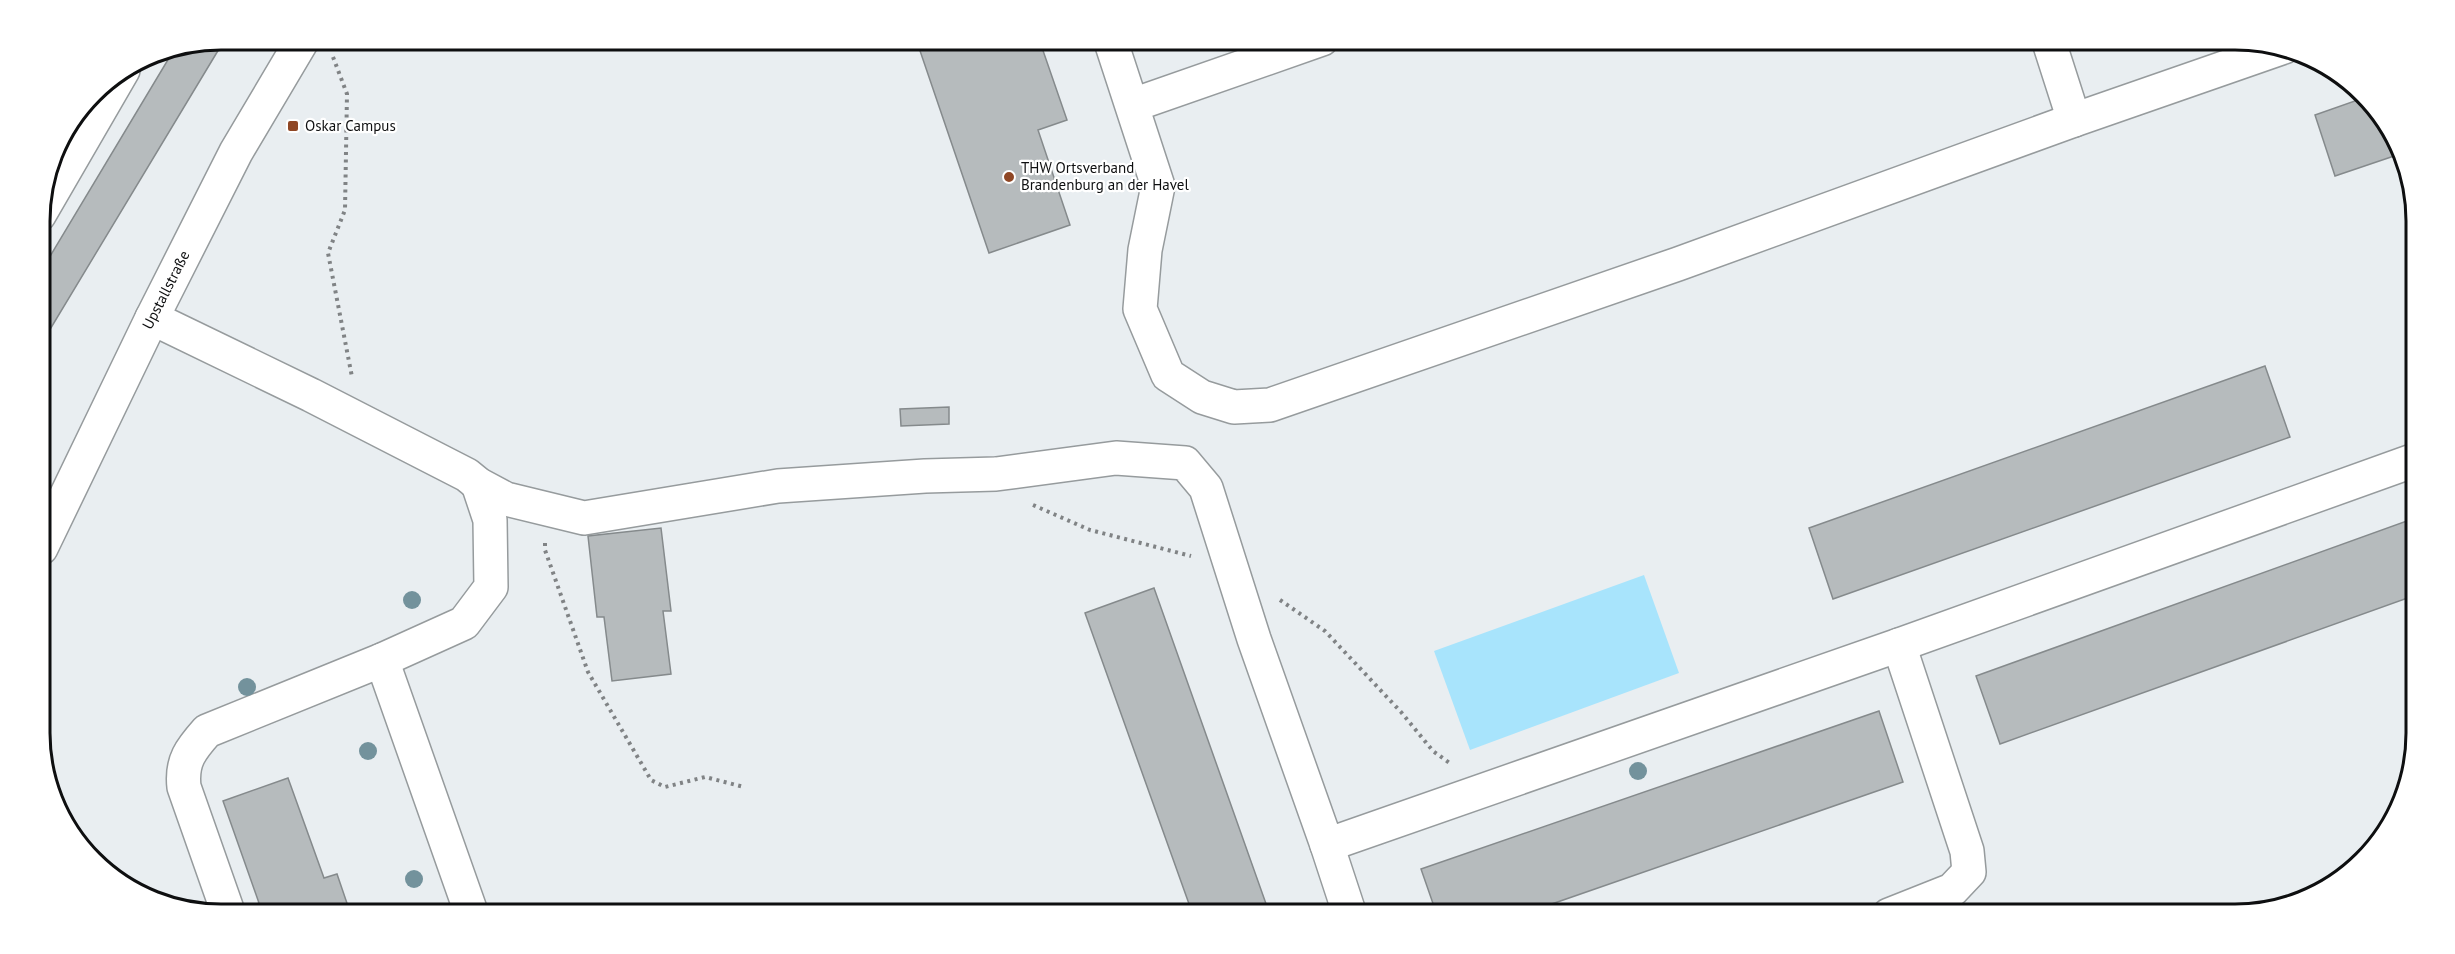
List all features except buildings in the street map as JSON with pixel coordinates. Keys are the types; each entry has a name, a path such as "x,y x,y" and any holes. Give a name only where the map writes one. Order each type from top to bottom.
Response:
{"street":[{"name":"Upstallstraße","path":"50,529 152,318 236,152 312,50"},
{"path":"1114,50 1158,186 1145,250 1140,309 1168,375 1202,397 1234,407 1270,405 1678,264 2074,120 2267,53"},
{"path":"1133,105 1290,50"},
{"path":"2052,50 2074,120"},
{"path":"52,193 112,88"},
{"path":"152,318 360,420 467,475 478,484 506,499 584,518 778,486 925,476 996,474 1116,458 1185,463 1206,488 1254,639 1346,904"},
{"path":"1327,845 1899,645 2406,463"},
{"path":"225,904 184,787 182,772 191,749 207,731 382,660 464,623 491,587 490,520 478,484"},
{"path":"1899,645 1967,851 1969,872 1952,890 1917,904"},
{"path":"382,660 468,904"}],"path":[{"path":"321,50 347,94 345,210 328,253 360,420"},
{"path":"543,509 545,550 588,672 651,780 664,787 705,777 744,787"}],"shaded area":[{"path":"1644,575 1679,673 1470,750 1434,651"}],"place":[{"name":"Oskar Campus","path":"293,126"},
{"name":"THW Ortsverband Brandenburg an der Havel","path":"1009,177"}]}
